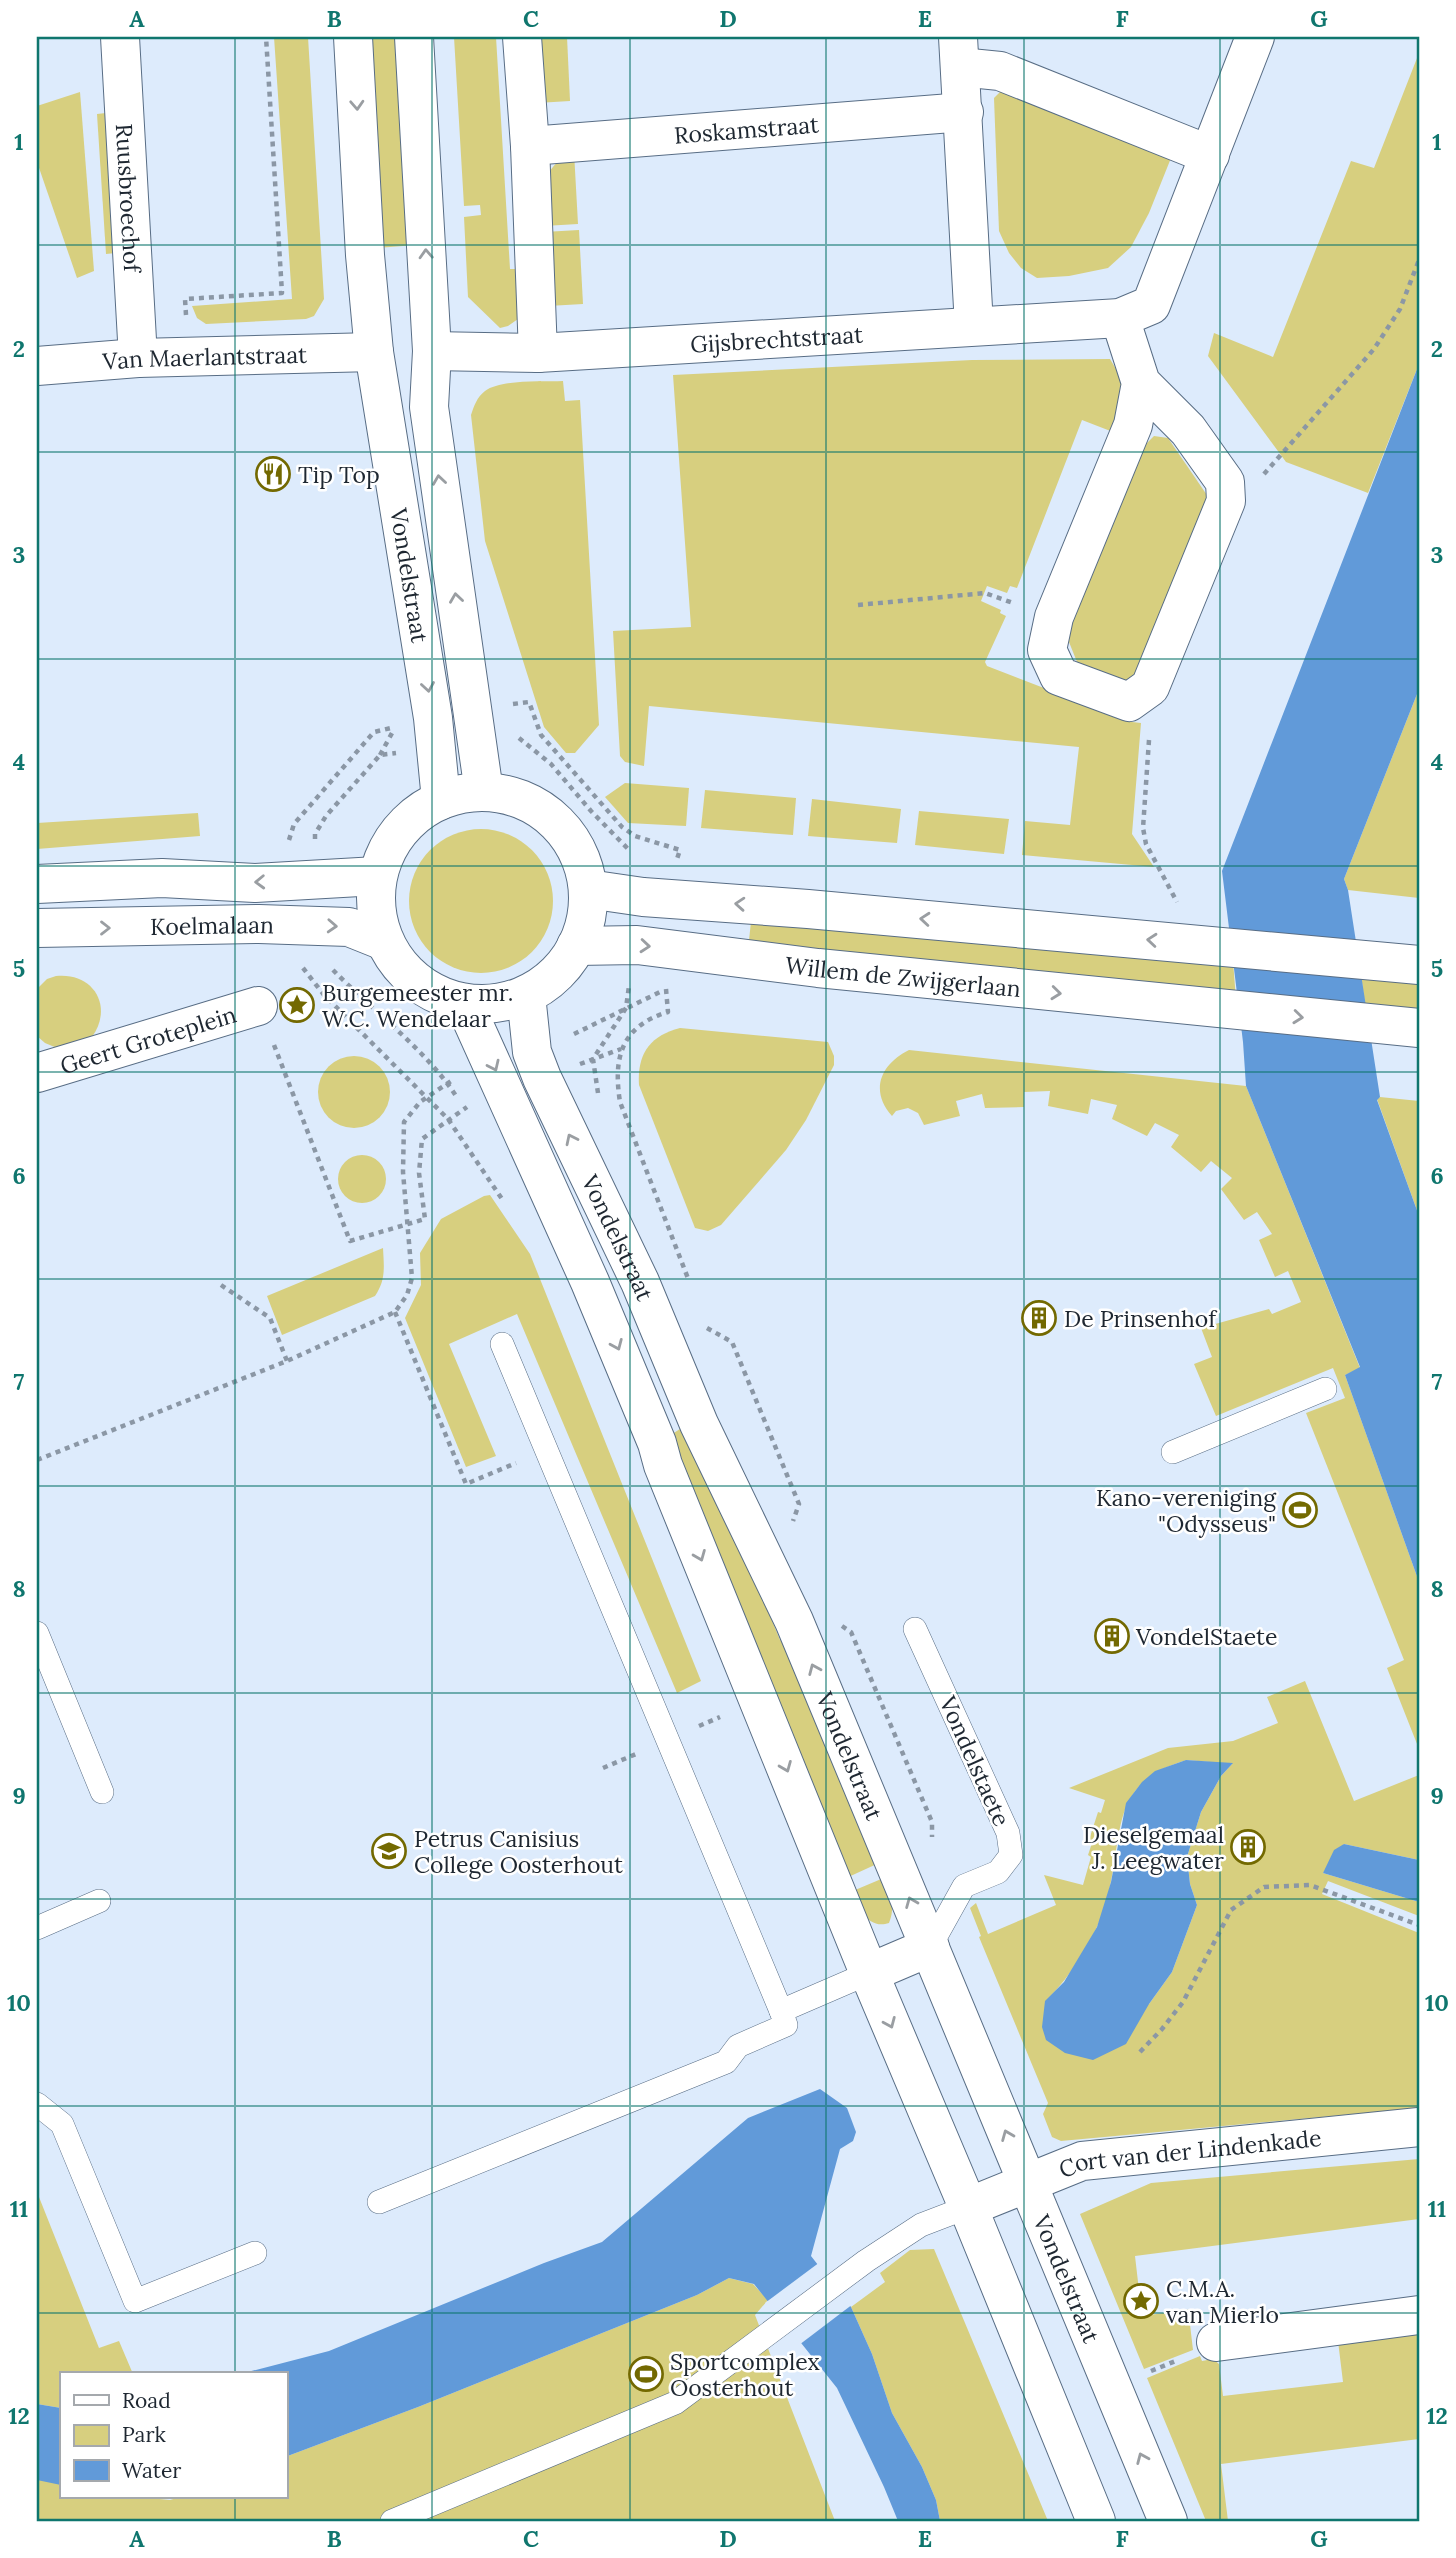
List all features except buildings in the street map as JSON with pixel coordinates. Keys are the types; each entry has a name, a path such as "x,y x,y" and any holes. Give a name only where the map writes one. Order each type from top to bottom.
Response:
{"street":[{"name":"Ruusbroechof","path":"120,37 138,358"},
{"name":"Vondelstraat","path":"353,37 365,255 374,352 433,718 441,800"},
{"name":"Vondelstraat","path":"414,37 432,351 429,407 484,792"},
{"path":"522,37 530,146 538,353"},
{"name":"Gijsbrechtstraat","path":"432,351 538,353 1120,318 1151,305 1255,37"},
{"path":"974,326 959,52 1210,155"},
{"name":"Roskamstraat","path":"530,146 964,112"},
{"path":"1120,318 1141,383 1188,430 1225,482 1226,501 1150,687 1129,702 1059,677 1047,650 1054,617 1133,425 1141,383"},
{"path":"374,352 432,351"},
{"name":"Van Maerlantstraat","path":"37,366 138,358 374,352"},
{"path":"484,792 514,797 543,811 565,832 580,859 588,889 584,928 564,965 547,982 526,995 498,1003 465,1005 447,999 414,981 397,962 384,941 375,906 377,876 389,846 400,830 417,814 441,800 464,793 484,792"},
{"name":"Koelmalaan","path":"37,884 162,878 255,883 377,876"},
{"path":"588,889 668,899 808,909 1419,965"},
{"name":"Koelmalaan","path":"37,928 309,925 349,927 384,941"},
{"name":"Willem de Zwijgerlaan","path":"576,946 637,945 818,968 1419,1028"},
{"name":"Vondelstraat","path":"526,995 532,1052 542,1078 640,1282 699,1424 794,1621 1168,2521"},
{"name":"Vondelstraat","path":"465,1005 590,1282 869,1973 1096,2521"},
{"name":"Geert Groteplein","path":"37,1073 258,1006"},
{"path":"869,1973 930,1947"},
{"name":"Cort van der Lindenkade","path":"968,2207 1082,2161 1419,2127"},
{"path":"1216,2342 1419,2315"}],"lane":[{"path":"379,2202 726,2062 738,2046 786,2025 502,1344"},
{"path":"1173,1452 1325,1389"},
{"name":"Vondelstaete","path":"915,1629 1008,1833 1011,1855 998,1872 964,1886 930,1947"},
{"path":"37,1633 102,1791"},
{"path":"37,1928 99,1901"},
{"path":"782,2011 869,1973"},
{"path":"37,2104 62,2124 135,2301 255,2253"},
{"path":"392,2521 675,2403 866,2261 921,2225 968,2207"}],"path":[{"path":"192,298 282,293 266,37"},
{"path":"1225,492 1263,475 1374,349 1400,309 1419,260"},
{"path":"858,605 985,593 1054,617"},
{"path":"1150,687 1143,828 1146,844 1209,945"},
{"path":"473,712 529,702 541,735 622,827 635,836 680,850 668,899"},
{"path":"339,773 374,732 433,718"},
{"path":"513,738 522,738 551,764 591,811 634,855"},
{"path":"317,848 315,834 326,816 380,755 402,752"},
{"path":"621,1049 639,1025 668,1012 666,948"},
{"path":"258,1006 350,1241 406,1224"},
{"path":"571,1035 626,1008"},
{"path":"37,1460 287,1360 395,1312 407,1295 412,1278 403,1172 404,1122 420,1102 447,1082"},
{"path":"221,1284 270,1318 287,1360"},
{"path":"395,1312 466,1484 546,1450"},
{"path":"1140,2052 1182,2002 1231,1910 1264,1887 1310,1885 1419,1925"}],"green space":[{"path":"274,37 308,37 324,299 314,316 306,319 206,324 197,318 192,306 292,299"},
{"path":"364,37 403,37 416,245 377,248"},
{"path":"454,37 496,37 510,269 523,269 518,319 500,328 468,297 464,217 481,215 480,205 464,206"},
{"path":"533,37 567,37 570,101 537,103"},
{"path":"1419,53 1419,364 1368,493 1286,462 1208,356 1214,333 1273,357 1351,161 1374,168"},
{"path":"1002,90 1171,158 1149,213 1131,247 1108,268 1069,276 1037,278 1021,268 1009,253 999,231 994,98"},
{"path":"80,92 94,271 77,278 37,162 37,106"},
{"path":"106,113 116,253 106,254 97,114"},
{"path":"574,152 578,224 544,226 545,191 549,173 562,159"},
{"path":"579,230 583,304 548,306 544,232"},
{"path":"1110,359 1123,381 1113,432 1082,420 1017,588 1010,586 1007,593 987,586 981,601 1001,610 1000,613 1006,616 985,662 987,666 1132,722 1141,723 1132,834 1154,867 1022,855 1025,821 1070,825 1079,747 649,706 644,766 625,762 620,756 613,631 691,627 673,375 972,360"},
{"path":"534,381 563,381 565,401 580,400 599,725 575,753 566,753 544,727 485,541 471,415 480,396 492,387"},
{"path":"1154,436 1168,438 1211,501 1143,673 1125,681 1104,676 1077,662 1069,642 1071,623 1142,448"},
{"path":"1419,689 1419,898 1348,890 1344,879"},
{"path":"625,783 689,788 686,826 628,823 605,797"},
{"path":"705,790 796,798 793,835 701,828"},
{"path":"812,799 901,809 897,843 808,836"},
{"path":"919,811 1009,819 1004,854 915,845"},
{"path":"198,813 200,836 37,849 37,823"},
{"path":"481,829 508,835 532,850 547,874 553,901 547,928 532,952 508,967 481,973 454,967 430,952 415,928 409,901 415,874 430,850 454,835"},
{"path":"751,922 1233,961 1236,1000 749,940"},
{"path":"1361,975 1419,980 1419,1017 1366,1012"},
{"path":"56,976 80,979 89,985 96,993 101,1014 92,1037 57,1048 37,1036 37,989 47,979"},
{"path":"680,1028 828,1042 834,1056 834,1065 806,1120 786,1150 721,1225 708,1231 695,1228 639,1085 640,1065 647,1048 660,1036"},
{"path":"909,1050 1246,1086 1360,1368 1345,1375 1419,1582 1419,1749 1387,1668 1404,1660 1306,1413 1345,1398 1333,1368 1216,1416 1194,1364 1212,1357 1201,1328 1269,1309 1272,1314 1301,1302 1288,1271 1275,1277 1259,1240 1272,1234 1257,1212 1244,1220 1221,1189 1232,1178 1211,1161 1201,1172 1171,1147 1179,1135 1155,1123 1147,1136 1112,1119 1117,1105 1091,1099 1088,1114 1048,1106 1050,1091 1024,1092 1024,1107 985,1108 982,1094 956,1101 960,1116 924,1125 918,1113 908,1108 896,1111 892,1116 881,1097 881,1078 891,1063"},
{"path":"361,1056 380,1066 388,1078 388,1106 380,1118 368,1126 347,1128 328,1118 320,1106 318,1085 328,1066 340,1058"},
{"path":"1380,1097 1419,1101 1419,1216 1377,1099"},
{"path":"362,1155 379,1162 386,1179 379,1196 362,1203 345,1196 338,1179 345,1162"},
{"path":"490,1195 530,1254 701,1681 677,1693 517,1314 449,1344 496,1456 466,1467 405,1318 421,1285 420,1253 441,1219"},
{"path":"383,1248 383,1279 375,1296 282,1335 267,1296"},
{"path":"691,1422 780,1640 790,1644 879,1863 844,1879 669,1436"},
{"path":"1305,1681 1354,1801 1419,1775 1419,1860 1344,1844 1323,1873 1419,1902 1419,1916 1328,1881 1322,1894 1419,1933 1419,2108 1061,2141 1052,2137 1043,2114 1048,2103 979,1937 981,1936 970,1908 976,1903 988,1934 1056,1905 1044,1875 1083,1885 1091,1857 1088,1855 1092,1843 1089,1840 1105,1800 1069,1788 1168,1748 1233,1741 1278,1723 1267,1697","holes":["1187,1760 1232,1764 1221,1776 1201,1812 1187,1857 1190,1884 1197,1905 1172,1972 1149,2004 1046,2001 1073,1969 1094,1933 1105,1906 1123,1817 1130,1799 1142,1783 1161,1770"]},
{"path":"886,1877 892,1911 889,1923 882,1924 870,1921 848,1893"},
{"path":"1419,2159 1419,2219 1135,2256 1142,2316 1193,2309 1194,2315 1189,2316 1193,2350 1144,2369 1080,2214 1151,2183"},
{"path":"37,2192 99,2348 119,2341 132,2372 60,2372 60,2408 37,2404"},
{"path":"934,2249 1048,2521 940,2521 936,2500 922,2467 892,2413 872,2354 851,2307 885,2282 880,2273 910,2250"},
{"name":"Sportcomplex Oosterhout","path":"729,2278 753,2284 768,2300 755,2315 835,2521 37,2521 37,2479 60,2483 60,2498 287,2498 287,2456 418,2407 697,2295"},
{"path":"1419,2327 1419,2439 1221,2464 1228,2521 1206,2521 1147,2378 1200,2356 1202,2361 1213,2359 1219,2364 1223,2396 1343,2382 1338,2341"}],"water":[{"path":"1419,364 1419,689 1344,879 1348,890 1380,1097 1377,1100 1419,1216 1419,1582 1345,1375 1360,1367 1246,1086 1222,871"},
{"path":"1186,1760 1233,1763 1221,1776 1201,1812 1187,1857 1190,1884 1197,1905 1172,1972 1149,2004 1126,2044 1093,2060 1065,2053 1046,2040 1042,2027 1045,2001 1064,1982 1097,1927 1111,1882 1126,1803 1142,1782 1155,1771"},
{"path":"1344,1844 1419,1860 1419,1902 1323,1873 1334,1850"},
{"path":"820,2089 847,2108 856,2132 853,2141 840,2149 811,2256 851,2307 872,2354 892,2413 922,2467 936,2500 940,2521 898,2521 837,2388 754,2284 729,2278 697,2295 418,2407 287,2456 287,2372 248,2372 329,2351 602,2242 748,2118"},
{"path":"37,2404 60,2408 60,2485 37,2480"}],"pier":[{"path":"820,2262 853,2304 799,2345 765,2303"}],"place":[{"name":"Tip Top","path":"273,474"},
{"name":"Burgemeester mr. W.C. Wendelaar","path":"297,1005"},
{"name":"De Prinsenhof","path":"1039,1318"},
{"name":"Kano-vereniging \"Odysseus\"","path":"1300,1510"},
{"name":"VondelStaete","path":"1112,1636"},
{"name":"Dieselgemaal J. Leegwater","path":"1248,1847"},
{"name":"Petrus Canisius College Oosterhout","path":"389,1851"},
{"name":"C.M.A. van Mierlo","path":"1141,2301"},
{"name":"Sportcomplex Oosterhout","path":"646,2374"}]}
